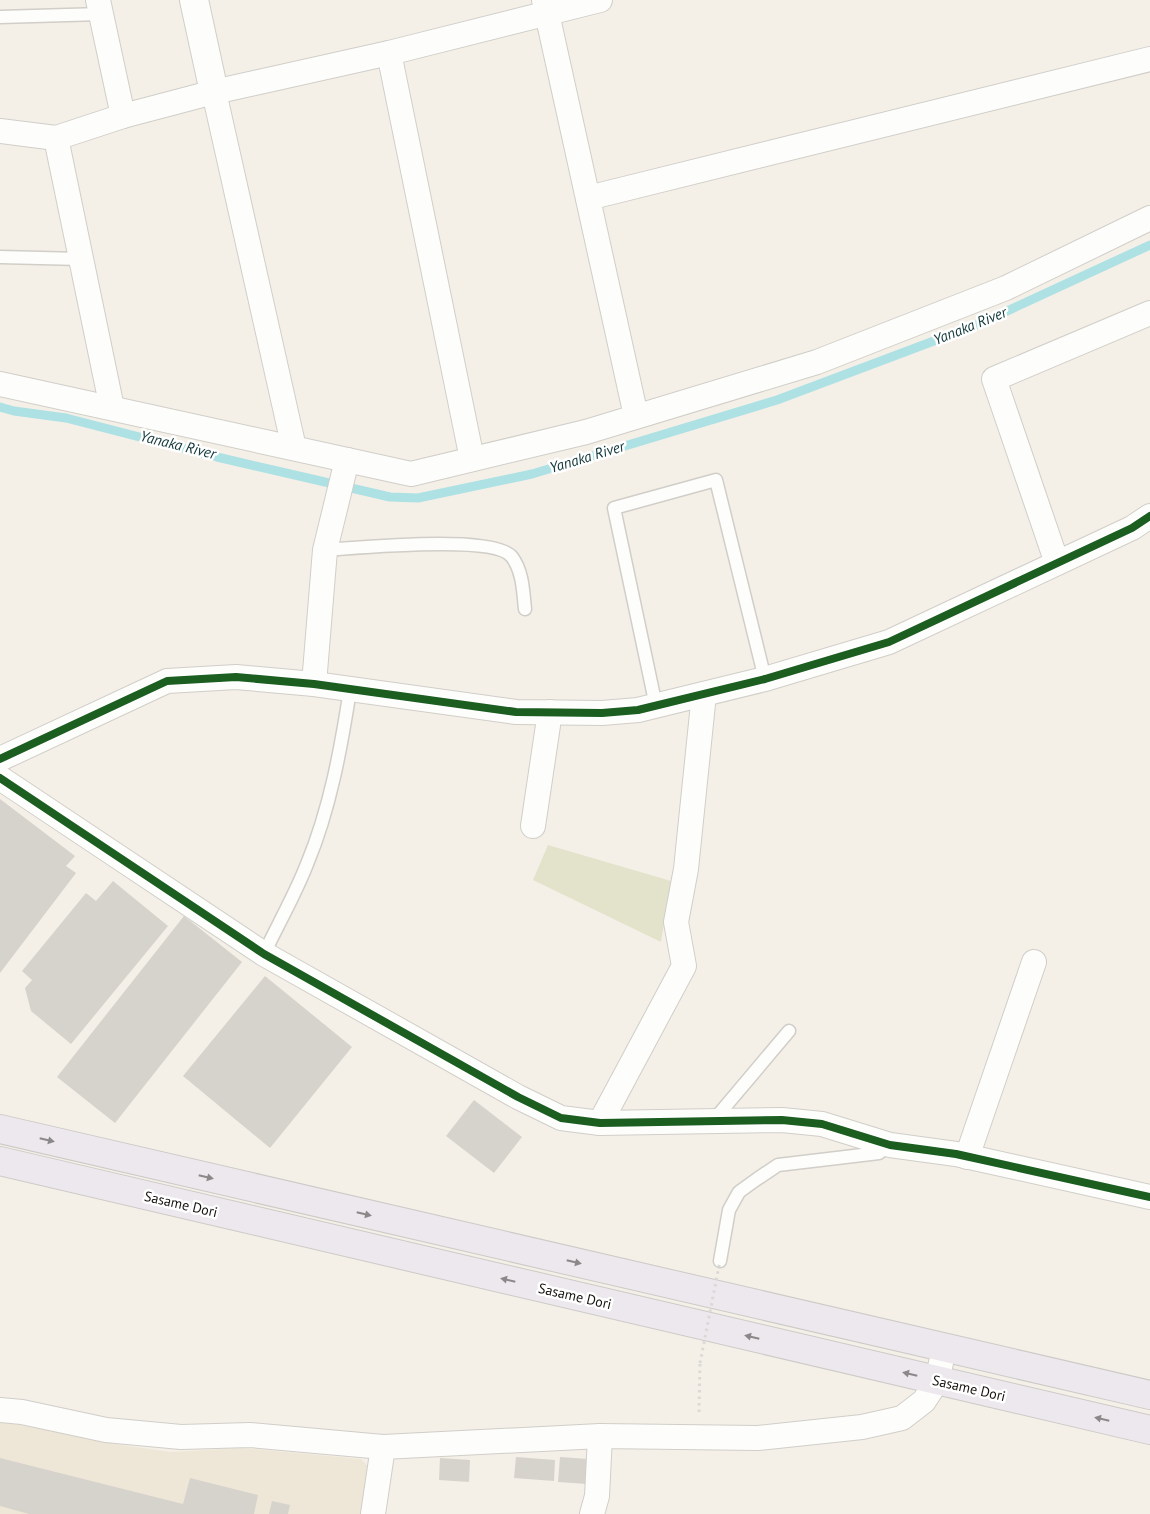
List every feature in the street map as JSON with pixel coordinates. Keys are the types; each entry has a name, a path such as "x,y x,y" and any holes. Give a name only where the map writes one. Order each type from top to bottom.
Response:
{"main road":[{"path":"0,1129 944,1349 1150,1395"},
{"name":"Sasame Dori","path":"0,1161 1150,1430"}],"street":[{"path":"194,0 294,448"},
{"path":"0,131 56,138 123,116 214,92 390,53 546,7 600,0"},
{"path":"99,7 123,116"},
{"path":"546,7 636,416"},
{"path":"390,53 472,459"},
{"path":"588,198 1150,59"},
{"path":"56,138 112,408"},
{"path":"0,384 294,448 345,466 411,474 586,432 818,362 1006,288 1150,218"},
{"path":"1057,564 994,379 1150,313"},
{"path":"314,684 325,550 345,466"},
{"path":"0,759 167,680 236,677 314,684 516,712 602,714 656,706 765,679 889,642 1132,528 1150,516"},
{"path":"600,1123 684,966 676,922 686,869 704,694"},
{"path":"533,826 550,712"},
{"path":"0,778 264,954 518,1097 562,1118 600,1123 782,1120 822,1124 890,1145 967,1157 1150,1197"},
{"path":"967,1157 1034,962"},
{"path":"0,1410 22,1412 106,1430 181,1437 250,1435 383,1447 600,1436 767,1437 862,1427 902,1418 924,1401 937,1381 944,1349"},
{"path":"592,1514 597,1496 600,1436"},
{"path":"373,1514 383,1447"}],"lane":[{"path":"0,17 99,7"},
{"path":"0,257 81,259"},
{"path":"656,706 614,508 716,480 765,679"},
{"path":"325,550 440,543 495,547 512,556 520,572 525,608"},
{"path":"264,954 308,864 327,802 342,742 350,690"},
{"path":"713,1121 789,1031"},
{"path":"720,1261 729,1210 739,1192 757,1178 778,1165 879,1153 890,1145"}],"path":[{"path":"698,1437 700,1362 720,1261"}],"shaded area":[{"path":"0,1421 115,1444 171,1452 242,1448 361,1459 369,1467 362,1514 0,1514"}],"green space":[{"path":"548,845 671,881 661,942 533,880"}],"building":[{"path":"0,799 75,856 66,866 76,873 0,973"},
{"path":"113,881 168,926 71,1044 31,1011 25,988 32,980 22,971 86,893 96,901"},
{"path":"184,916 242,962 115,1123 57,1077"},
{"path":"265,976 352,1047 270,1148 183,1076"},
{"path":"474,1100 522,1137 494,1173 446,1136"},
{"path":"516,1457 555,1460 554,1481 514,1478"},
{"path":"560,1457 588,1459 587,1484 558,1482"},
{"path":"0,1458 183,1504 190,1478 258,1495 254,1514 29,1514 0,1506"},
{"path":"440,1458 470,1460 469,1482 439,1480"},
{"path":"272,1501 290,1505 288,1514 269,1514"}],"waterway":[{"name":"Yanaka River","path":"0,407 14,411 66,418 217,457 390,497 418,498 532,474 777,400 979,324 1150,245"}],"cycle path":[{"path":"0,759 167,681 236,677 314,684 516,712 602,713 638,710 765,679 889,642 1132,528 1150,516"},
{"path":"0,778 264,954 518,1097 561,1118 600,1123 782,1120 822,1124 890,1145 956,1154 1150,1197"}]}
